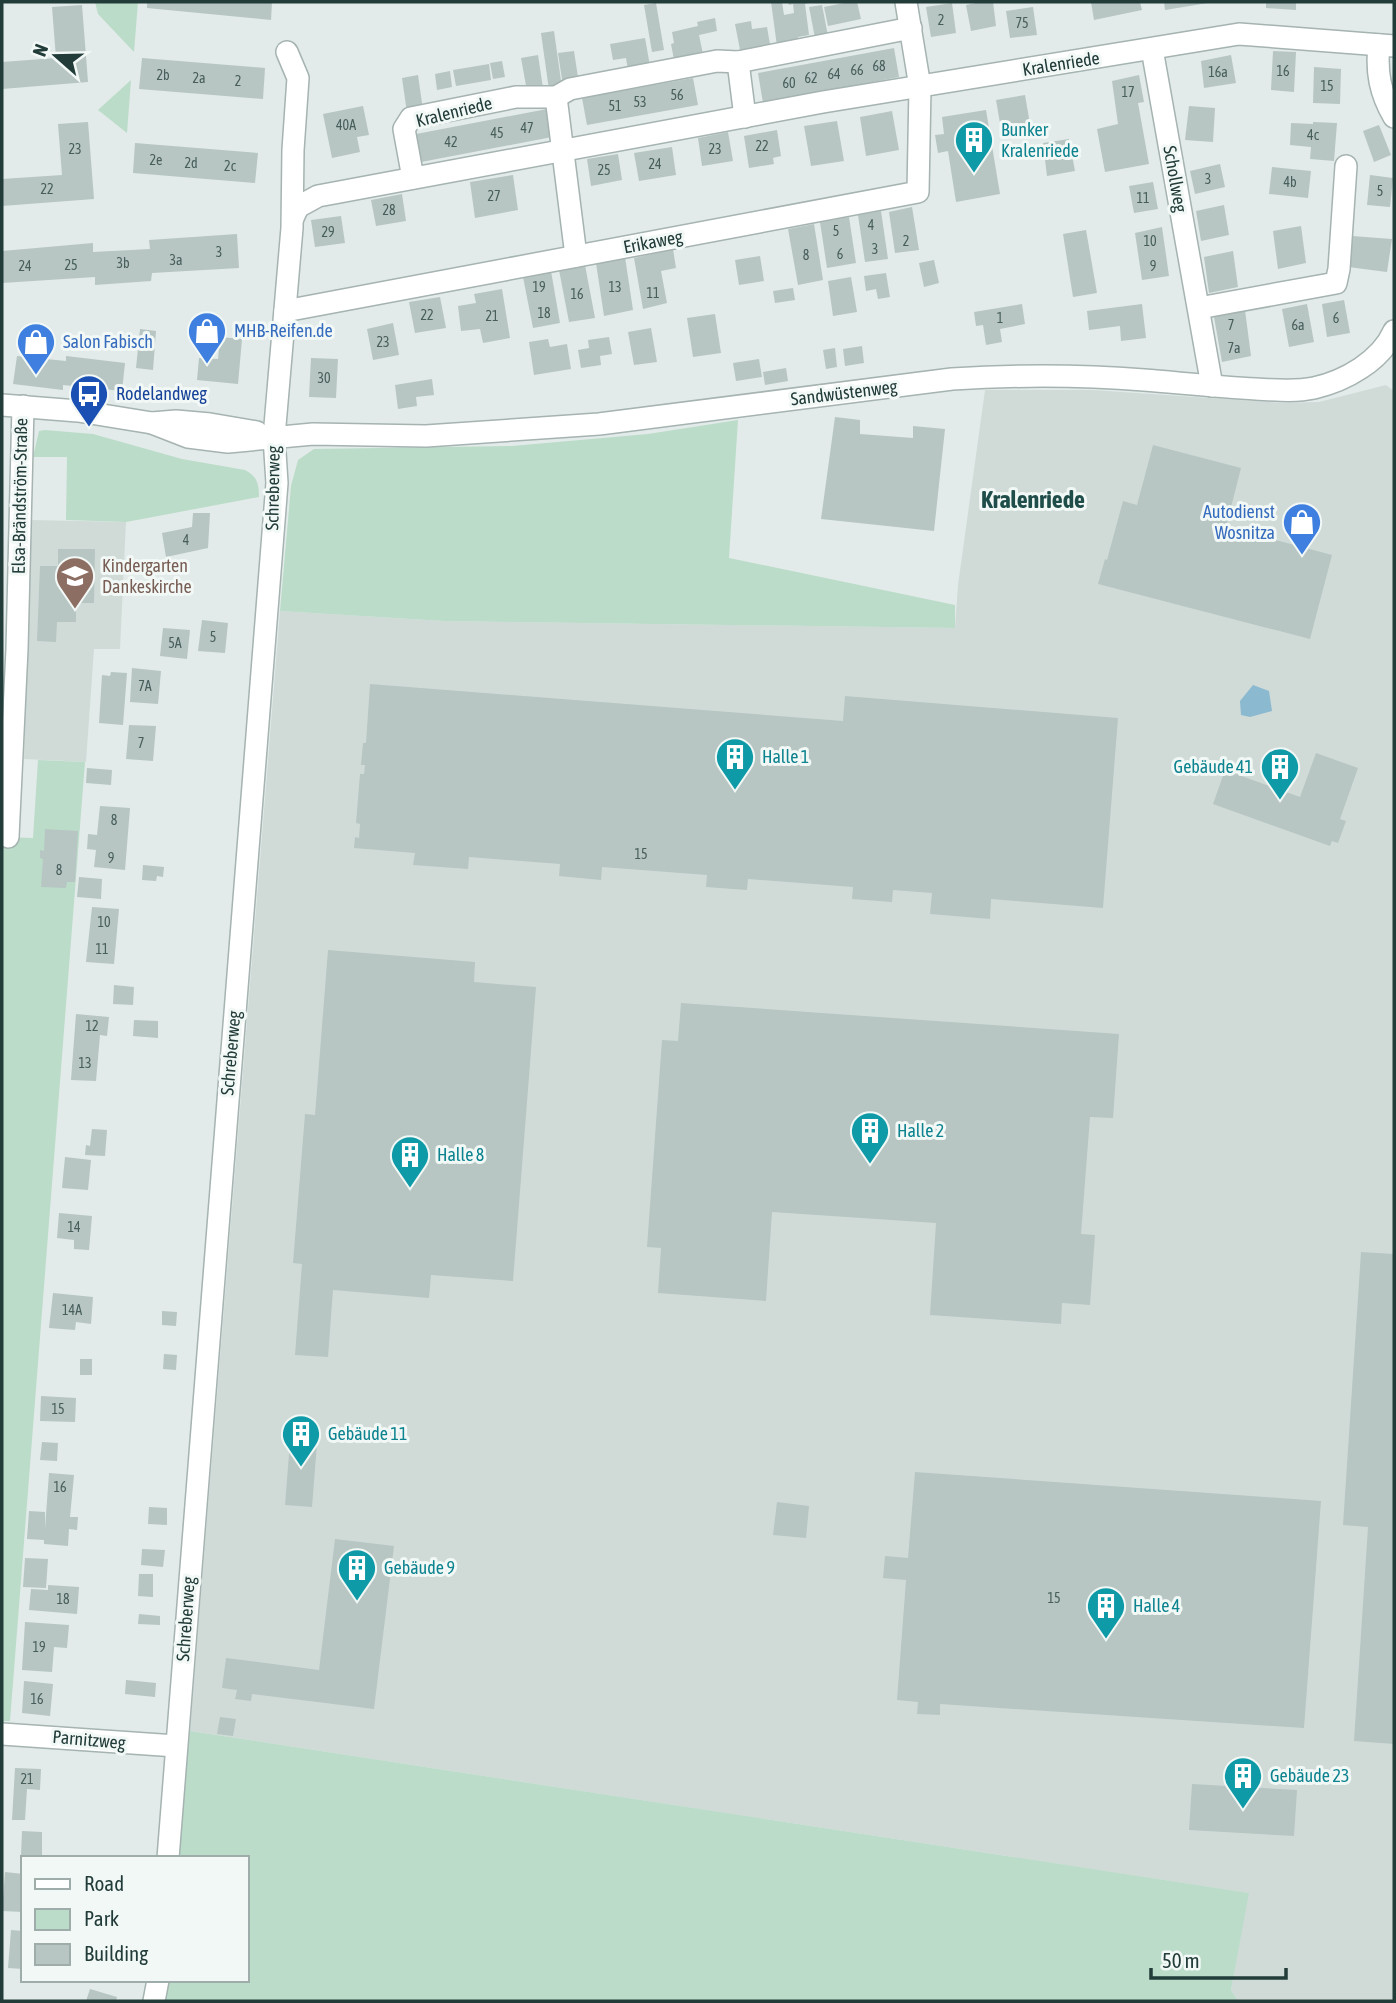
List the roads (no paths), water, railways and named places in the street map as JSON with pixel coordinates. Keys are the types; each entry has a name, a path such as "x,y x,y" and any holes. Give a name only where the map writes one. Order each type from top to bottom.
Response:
{"street":[{"path":"906,2 920,87"},
{"name":"Kralenriede","path":"413,178 404,129 411,118 516,97 556,97 570,89 597,83 716,61 738,62 911,28"},
{"name":"Kralenriede","path":"293,218 307,200 317,196 745,117 1239,34 1387,45 1377,64 1379,83 1394,117"},
{"name":"Schollweg","path":"1152,49 1212,386"},
{"name":"Schreberweg","path":"168,1856 277,483 274,437 293,218 293,156 298,78 287,52"},
{"path":"738,62 745,117"},
{"name":"Erikaweg","path":"285,311 918,192 920,87"},
{"path":"556,97 576,256"},
{"name":"Schreberweg","path":"290,249 279,215 281,193 293,156"},
{"path":"1199,309 1336,283 1346,166"},
{"name":"Sandwüstenweg","path":"12,406 78,411 152,423 176,421 210,424 274,437 313,434 426,436 599,424 969,378 1048,376 1284,390 1316,387 1359,369 1384,349 1394,331"},
{"name":"Elsa-Brändström-Straße","path":"8,837 17,649 12,406"},
{"name":"Parnitzweg","path":"2,1734 176,1746"},
{"path":"155,2001 158,1982"}],"water":[{"path":"1253,685 1269,691 1272,711 1250,717 1241,715 1240,701"}],"place":[{"name":"Bunker Kralenriede","path":"974,174"},
{"name":"MHB-Reifen.de","path":"207,365"},
{"name":"Salon Fabisch","path":"36,376"},
{"name":"Rodelandweg","path":"89,428"},
{"name":"Autodienst Wosnitza","path":"1302,556"},
{"name":"Kindergarten Dankeskirche","path":"75,610"},
{"name":"Halle 1","path":"735,791"},
{"name":"Gebäude 41","path":"1280,801"},
{"name":"Halle 2","path":"870,1165"},
{"name":"Halle 8","path":"410,1189"},
{"name":"Gebäude 11","path":"301,1468"},
{"name":"Gebäude 9","path":"357,1602"},
{"name":"Halle 4","path":"1106,1640"},
{"name":"Gebäude 23","path":"1243,1810"}],"district":[{"name":"Kralenriede","path":"1033,500"}]}
